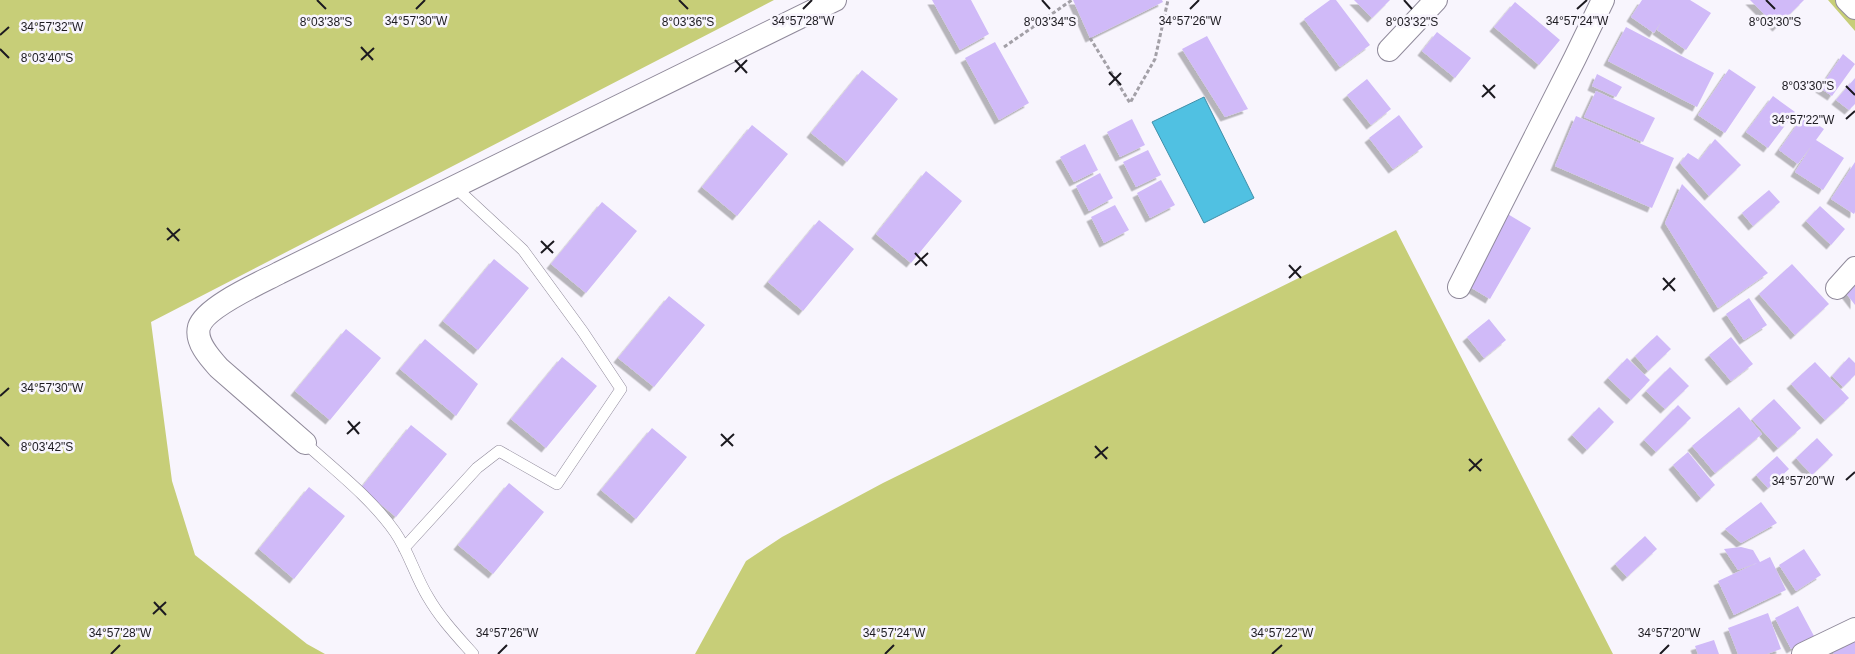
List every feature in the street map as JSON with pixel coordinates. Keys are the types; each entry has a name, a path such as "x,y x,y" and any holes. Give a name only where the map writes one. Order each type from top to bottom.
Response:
{"street":[{"path":"305,443 219,368 200,340 198,328 204,318 222,304 279,274 835,0"},
{"path":"1389,50 1436,0"},
{"path":"1459,287 1603,0"},
{"path":"1847,0 1855,8"},
{"path":"1837,288 1855,268"},
{"path":"1803,654 1855,629"}],"lane":[{"path":"404,548 477,468 499,451 557,484 621,389 583,332 523,250 455,187"},
{"path":"305,443 376,510 396,533 427,597 473,654"}],"path":[{"path":"1004,47 1072,0"},
{"path":"1090,38 1130,103 1155,59 1168,0"}],"green space":[{"path":"0,0 774,0 151,322 172,481 195,555 307,644 325,654 0,654"},
{"path":"1828,0 1855,0 1855,31"},
{"path":"1396,230 1613,654 695,654 746,561 782,537 883,483"}],"water":[{"path":"1204,97 1254,198 1204,223 1152,122"}],"building":[{"path":"932,0 971,0 989,34 960,50"},
{"path":"1073,0 1162,0 1163,2 1090,38"},
{"path":"1330,0 1336,0 1370,45 1340,67 1304,19"},
{"path":"1354,0 1390,0 1372,18"},
{"path":"1642,0 1690,0 1711,13 1686,50 1657,30 1661,22 1654,33 1631,17"},
{"path":"1750,0 1804,0 1777,27"},
{"path":"1515,2 1560,40 1539,65 1494,27"},
{"path":"1626,27 1714,73 1697,107 1608,61"},
{"path":"1437,32 1471,58 1455,78 1422,51"},
{"path":"1207,36 1248,109 1225,117 1182,49"},
{"path":"995,42 1029,103 999,120 965,58"},
{"path":"1843,54 1855,64 1832,96 1820,88"},
{"path":"1729,69 1756,87 1725,133 1698,115"},
{"path":"862,70 898,99 847,162 811,133"},
{"path":"1597,74 1622,87 1616,97 1592,86"},
{"path":"1855,78 1855,104 1849,110 1836,100"},
{"path":"1367,79 1391,109 1371,125 1347,95"},
{"path":"1596,91 1655,118 1643,142 1584,117"},
{"path":"1773,96 1795,112 1768,148 1746,132"},
{"path":"1399,115 1423,147 1393,169 1369,138"},
{"path":"1804,115 1824,129 1816,140 1844,158 1823,190 1795,172 1812,145 1798,164 1779,150"},
{"path":"1576,116 1674,158 1652,208 1555,166"},
{"path":"1132,119 1145,145 1120,157 1107,132"},
{"path":"752,125 788,154 737,216 702,187"},
{"path":"1715,139 1741,165 1709,196 1680,163 1688,153 1699,160"},
{"path":"1085,144 1098,170 1074,182 1060,157"},
{"path":"1148,150 1161,175 1136,187 1123,162"},
{"path":"1855,162 1855,212 1854,214 1831,199"},
{"path":"926,171 962,201 911,263 876,234"},
{"path":"1100,173 1113,198 1089,211 1076,186"},
{"path":"1161,180 1175,205 1150,218 1137,193"},
{"path":"1682,184 1768,273 1718,308 1665,223"},
{"path":"1769,190 1780,202 1753,226 1742,213"},
{"path":"602,202 637,231 586,293 551,264"},
{"path":"1115,205 1129,230 1104,243 1091,217"},
{"path":"1820,206 1845,229 1831,245 1806,221"},
{"path":"1506,213 1531,228 1490,299 1465,284"},
{"path":"819,220 854,249 803,311 768,282"},
{"path":"494,259 529,288 478,350 443,321"},
{"path":"1792,264 1829,304 1795,335 1759,294"},
{"path":"1855,279 1855,305 1842,288"},
{"path":"669,296 705,325 654,387 618,358"},
{"path":"1749,298 1767,325 1744,340 1726,314"},
{"path":"1489,319 1506,340 1484,358 1467,337"},
{"path":"346,329 381,358 330,420 295,391"},
{"path":"1657,335 1671,349 1648,371 1635,356"},
{"path":"1731,337 1753,364 1731,381 1709,355"},
{"path":"425,339 478,384 456,416 400,369"},
{"path":"562,357 597,386 546,448 511,419"},
{"path":"1849,357 1855,363 1855,375 1843,387 1832,376"},
{"path":"1627,358 1650,380 1631,400 1608,378"},
{"path":"1815,362 1849,398 1825,420 1791,384"},
{"path":"1670,367 1689,386 1665,409 1646,391"},
{"path":"1774,399 1801,428 1778,448 1752,419"},
{"path":"1678,405 1691,418 1656,452 1644,440"},
{"path":"1599,407 1614,422 1587,450 1572,435"},
{"path":"1739,407 1762,434 1715,473 1692,446"},
{"path":"411,425 447,454 396,517 361,488"},
{"path":"652,428 687,457 636,519 601,490"},
{"path":"1817,438 1833,455 1812,475 1796,458"},
{"path":"1688,452 1715,485 1701,498 1673,465"},
{"path":"1777,456 1789,469 1768,488 1756,475"},
{"path":"509,483 544,512 493,574 458,545"},
{"path":"309,487 345,516 294,579 259,549"},
{"path":"1761,502 1777,523 1741,543 1725,529"},
{"path":"1645,536 1657,549 1627,577 1615,564"},
{"path":"1741,547 1753,550 1760,562 1770,557 1786,590 1734,615 1718,581 1757,563 1738,570 1724,549"},
{"path":"1804,549 1821,575 1796,591 1779,565"},
{"path":"1798,606 1814,636 1791,649 1775,618"},
{"path":"1768,613 1781,649 1767,654 1738,654 1728,628"},
{"path":"1855,637 1855,654 1834,654 1831,648"},
{"path":"1714,640 1719,654 1698,654 1695,646"}]}
